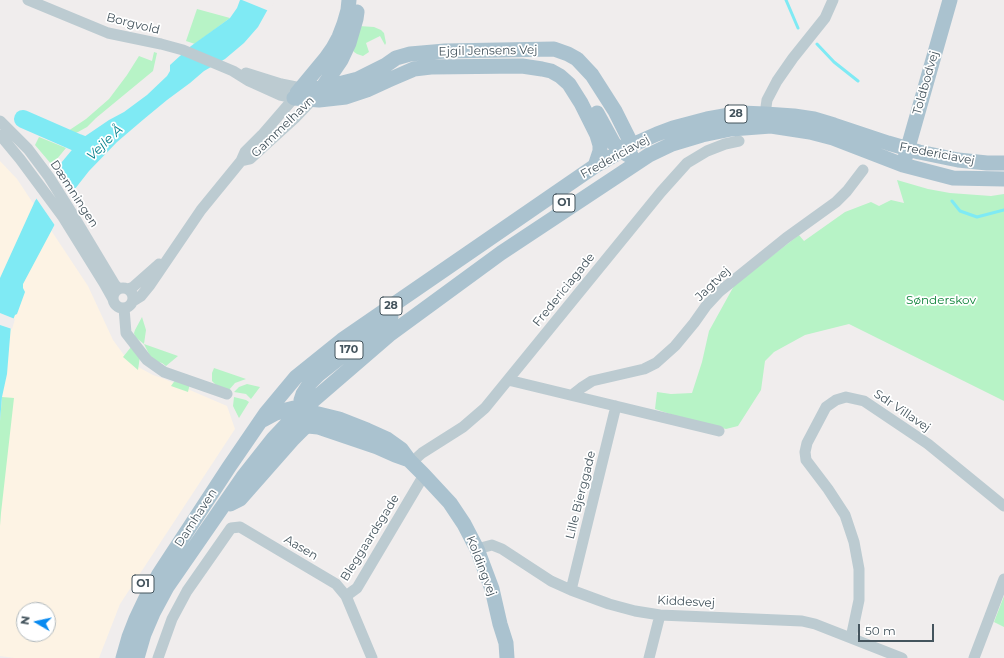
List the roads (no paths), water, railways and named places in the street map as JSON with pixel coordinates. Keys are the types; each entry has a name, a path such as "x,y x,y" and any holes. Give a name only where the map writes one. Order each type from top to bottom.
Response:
{"main road":[{"name":"Gammelhavn","path":"297,93 326,58 339,37 348,10 349,0"},
{"name":"Gammelhavn","path":"313,99 323,88 341,60 349,42 356,19 359,0"},
{"name":"Toldbodvej","path":"903,165 950,0"},
{"name":"Ejgil Jensens Vej","path":"297,93 358,79 386,65 396,58 410,54 445,51 554,49 577,59 592,75 615,111 628,150"},
{"path":"341,60 350,70 357,71 371,66 386,65"},
{"name":"Ejgil Jensens Vej","path":"297,93 313,99 346,97 367,90 391,78 414,70 431,67 522,66 542,68 560,76 569,84 581,103 600,145 600,151 594,166"},
{"path":"560,76 566,76 574,79 585,91 614,144 648,156"},
{"name":"Fredericiavej","path":"286,389 296,377 342,340 594,166 657,134 673,128 707,119 741,114 794,116 834,124 907,150 958,160 1004,163"},
{"name":"Fredericiavej","path":"302,410 314,398 389,335 501,253 648,156 672,144 702,135 731,129 771,126 810,132 833,138 903,165 953,178 1004,179"},
{"name":"O1","path":"501,253 517,236 614,168 622,161 628,150"},
{"name":"170","path":"302,410 301,400 303,394 310,383 318,375 388,319 476,257 501,230"},
{"name":"Damhaven","path":"123,658 136,619 159,574 259,423 286,389"},
{"name":"Koldingvej","path":"314,398 331,408 383,430 393,438 397,446 405,453 410,462 450,503 464,524 477,549 492,589 500,624 506,642 507,658"},
{"path":"259,423 272,415 294,408 339,419 387,439 397,446"},
{"path":"302,410 311,423 318,427 377,447 410,462"},
{"name":"Damhaven","path":"137,658 144,634 167,587 243,478 273,439 302,410"},
{"path":"221,509 240,499 304,428 308,426 318,427"},
{"name":"O1","path":"112,658 136,596 150,572 165,551 194,521"},
{"name":"Koldingvej","path":"500,624 500,658"}],"street":[{"name":"Borgvold","path":"28,0 108,33 182,50 229,69 248,81 280,95 297,93"},
{"path":"765,114 767,100 777,81 793,58 825,18 833,0"},
{"name":"Gammelhavn","path":"133,301 141,296 150,285 201,210 241,160 245,152 262,135 297,93"},
{"name":"Gammelhavn","path":"241,160 250,159 296,118 313,99"},
{"name":"Dæmningen","path":"0,121 28,149 49,177 66,212 113,299"},
{"name":"Dæmningen","path":"0,136 42,188 66,212 115,285 123,288"},
{"name":"Fredericiagade","path":"410,462 422,452 463,427 485,408 661,192 687,163 707,151 725,144 739,141"},
{"name":"Jagtvej","path":"572,395 592,382 644,369 656,363 675,346 694,324 706,306 719,292 786,238 836,202 852,186 863,170"},
{"name":"Gammelhavn","path":"123,288 133,287 172,253"},
{"path":"123,288 133,294 133,301 130,306 124,308 118,307 113,299 114,293 123,288"},
{"path":"124,308 126,333 146,360 164,372 227,394"},
{"path":"508,380 719,431"},
{"name":"Sdr Villavej","path":"851,638 859,600 859,569 854,542 845,515 806,460 805,452 807,443 826,407 836,400 846,397 864,401 928,444 1004,506"},
{"name":"Lille Bjerggade","path":"571,590 616,406"},
{"name":"Bleggaardsgade","path":"372,658 346,596 357,588 424,475"},
{"name":"Aasen","path":"158,658 172,619 187,591 231,528 240,527 336,584 346,596"},
{"name":"Kiddesvej","path":"477,549 492,545 502,549 551,581 609,604 660,615 802,621 815,624 902,658"},
{"path":"974,658 1004,579"},
{"path":"649,658 660,615"}],"water":[{"name":"Vejle Å","path":"240,0 273,0 258,27 244,43 225,59 204,71 117,142 89,171 71,194 23,284 25,292 17,314 15,315 11,325 7,374 2,397 0,421 0,278 35,201 56,169 81,139 109,120 124,112 147,95 167,76 170,71 170,65 191,46 230,18 237,8"}],"waterway":[{"path":"786,0 798,28"},
{"path":"817,44 834,62 858,81"},
{"name":"Vejle Å","path":"23,119 96,150"},
{"path":"952,201 960,211 977,217 1004,210"}],"park label":[{"name":"Sønderskov","path":"941,300"}]}
